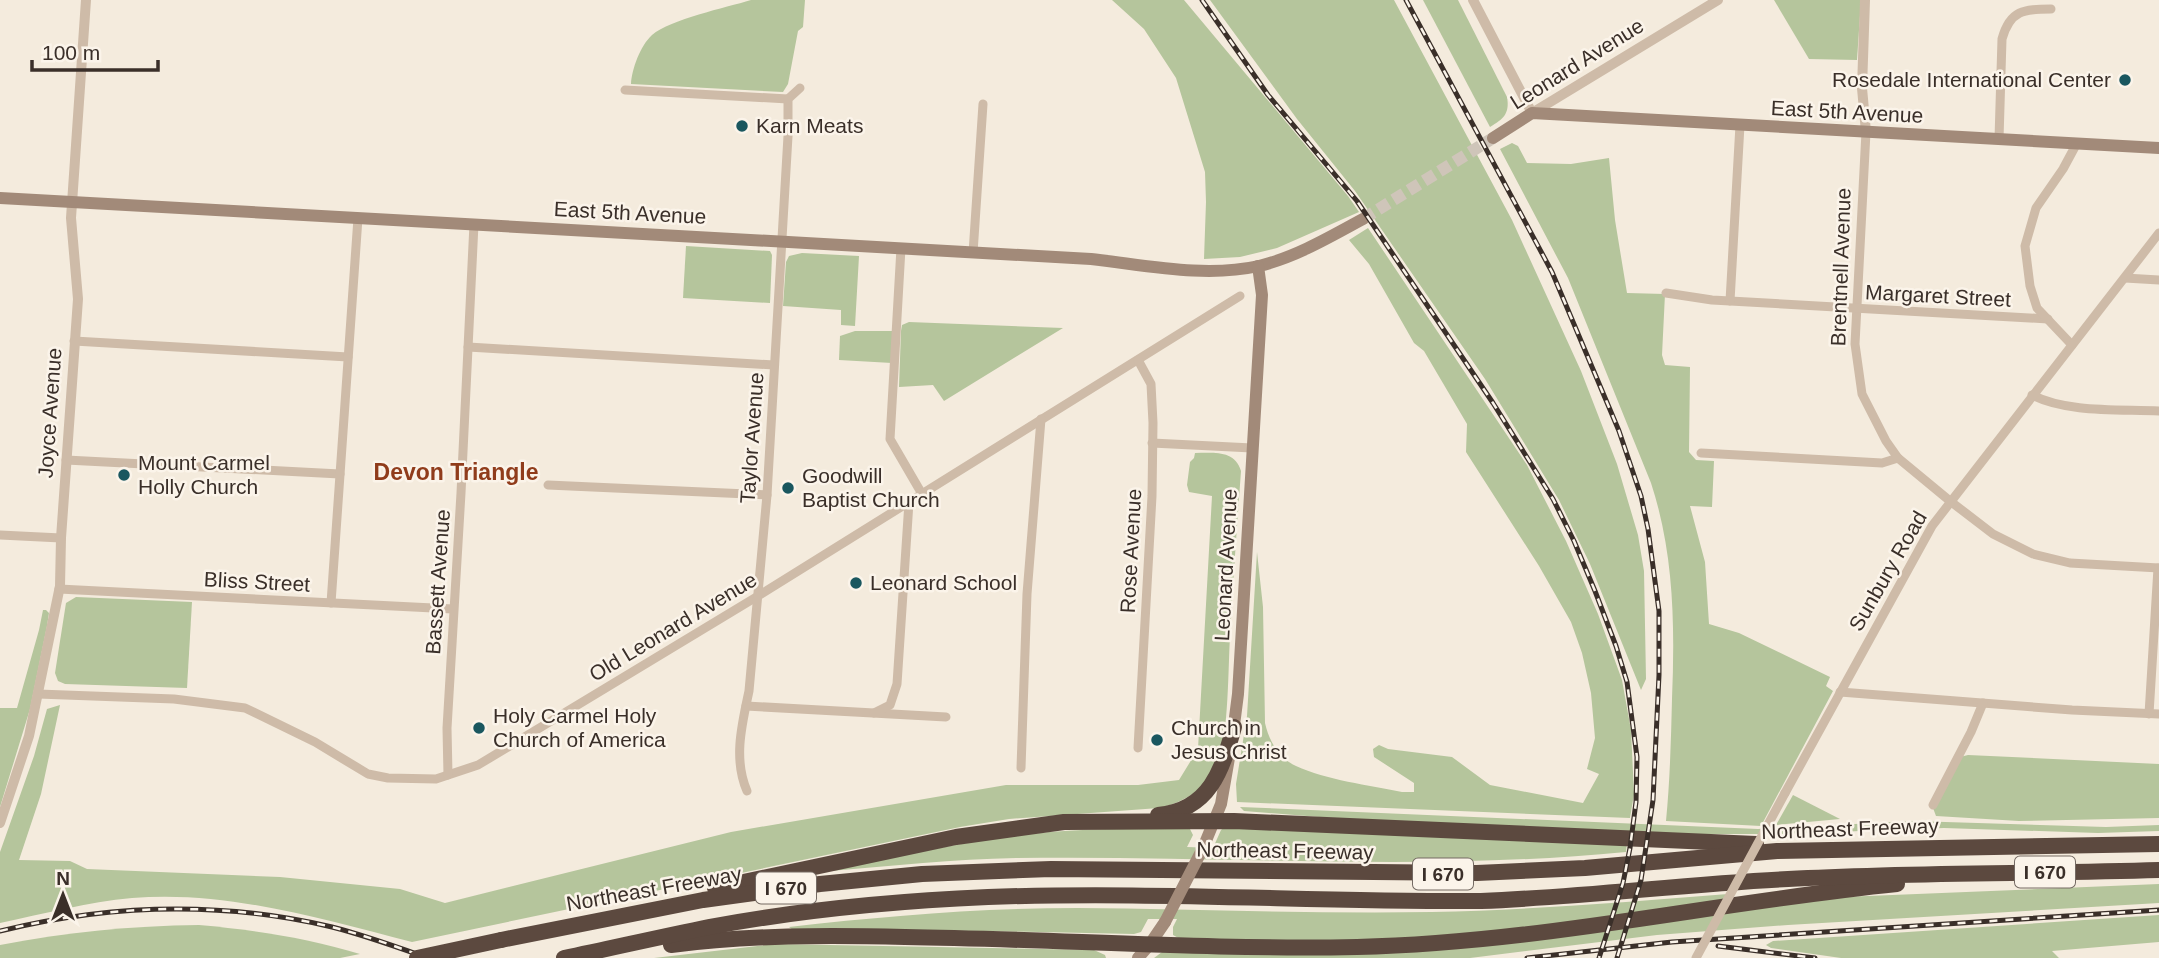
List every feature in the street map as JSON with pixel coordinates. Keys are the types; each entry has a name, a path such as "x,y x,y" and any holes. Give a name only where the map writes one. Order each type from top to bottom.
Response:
{"highway":[{"path":"677,904 710,889 893,850 1017,828 1167,814 1194,802 1217,778 1234,727"},
{"path":"1086,822 1248,822 1730,844 1871,842 1990,847"},
{"name":"Northeast Freeway","path":"417,958 677,904 820,884 936,873 1093,869 1360,874 1477,873 1586,868 1777,851 2159,844"},
{"name":"I 670","path":"564,958 754,920 870,906 966,899 1074,896 1481,901 1598,895 1773,880 2159,870"},
{"path":"571,958 674,944 786,935 1268,948 1360,947 1475,940 1570,930 1799,894 1912,882 1930,874"},
{"path":"1093,942 1108,949 1113,958"}],"main road":[{"name":"East 5th Avenue","path":"1532,113 2159,148"},
{"name":"Leonard Avenue","path":"1493,138 1532,113"},
{"name":"East 5th Avenue","path":"0,198 1091,259 1179,270 1211,271 1258,266"},
{"path":"1258,266 1295,254 1363,219"},
{"name":"Leonard Avenue","path":"1138,958 1165,922 1203,848 1221,804 1234,727 1262,295 1258,266"}],"street":[{"name":"Joyce Avenue","path":"0,822 29,736 59,589 78,299 71,218 86,0"},
{"path":"1474,0 1532,113"},
{"name":"Leonard Avenue","path":"1532,113 1718,0"},
{"name":"Brentnell Avenue","path":"1865,0 1862,88 1866,132 1855,344 1863,394 1873,418 1898,458 1993,534 2033,554 2070,563 2159,568"},
{"path":"1999,139 2001,39 2006,26 2022,11 2051,9"},
{"path":"625,90 789,99 800,88"},
{"name":"Taylor Avenue","path":"747,791 740,776 739,760 767,495 789,99"},
{"path":"974,253 983,103"},
{"path":"1730,301 1740,125"},
{"path":"2072,345 2037,308 2031,290 2025,246 2036,208 2077,143"},
{"path":"331,603 358,218"},
{"name":"Bassett Avenue","path":"448,775 447,728 474,224"},
{"name":"Sunbury Road","path":"1696,958 1912,560 1950,501 2159,233"},
{"path":"901,248 890,439 922,494"},
{"path":"2125,278 2159,280"},
{"name":"Margaret Street","path":"1666,293 1730,301 2048,319"},
{"name":"Old Leonard Avenue","path":"38,694 174,699 245,708 315,743 368,774 424,780 448,775 478,765 758,596 1240,296"},
{"path":"74,341 348,357"},
{"path":"468,347 774,365"},
{"name":"Rose Avenue","path":"1138,360 1151,384 1152,443 1152,496 1138,747"},
{"path":"2032,395 2048,403 2159,411"},
{"path":"1021,768 1027,594 1041,419"},
{"path":"1152,443 1252,448"},
{"path":"1701,453 1882,463 1898,458"},
{"path":"66,460 340,474"},
{"path":"548,485 767,495"},
{"path":"874,713 890,705 897,684 909,502"},
{"path":"0,535 61,538"},
{"path":"1840,692 2154,714 2159,568"},
{"name":"Bliss Street","path":"59,589 453,609"},
{"path":"1933,805 1983,703"},
{"path":"746,706 946,717"}],"green space":[{"path":"751,0 805,0 803,27 798,31 788,84 783,92 631,84 637,58 652,35 685,19"},
{"path":"1112,0 1184,0 1359,212 1277,248 1240,257 1204,259 1205,172 1176,78 1144,29"},
{"path":"1210,0 1394,0 1512,220 1581,371 1617,464 1638,535 1644,571 1646,679 1641,690 1590,564 1559,500 1485,379 1355,191 1297,119"},
{"path":"1423,0 1458,0 1507,97 1504,115 1490,127"},
{"path":"1774,0 1861,0 1857,60 1809,59"},
{"path":"1512,143 1518,146 1527,163 1571,164 1609,158 1615,220 1627,293 1665,294 1662,355 1665,365 1690,367 1689,452 1696,460 1714,461 1712,507 1690,506 1705,562 1709,624 1739,633 1830,677 1826,686 1833,691 1761,826 1666,821 1671,745 1673,617 1669,563 1659,509 1568,278 1500,149"},
{"path":"1368,228 1527,465 1566,541 1598,614 1622,680 1631,730 1634,794 1630,818 1237,802 1236,784 1247,716 1257,552 1263,607 1265,723 1276,748 1290,763 1334,779 1414,792 1414,783 1374,757 1373,749 1379,745 1388,749 1452,757 1490,785 1583,803 1599,774 1587,769 1595,738 1591,693 1582,653 1571,622 1539,566 1466,452 1467,424 1424,351 1414,343 1369,264 1349,240"},
{"path":"686,246 770,251 770,303 683,298"},
{"path":"802,253 859,256 855,326 841,325 841,310 783,306 786,262 789,256"},
{"path":"909,322 1063,328 944,401 933,385 899,387 901,331 902,325"},
{"path":"855,331 894,331 892,363 839,360 840,336"},
{"path":"1195,453 1229,456 1241,471 1227,706 1220,759 1205,784 1175,803 1159,808 1009,819 960,827 412,942 274,908 203,898 115,900 0,923 0,852 34,756 47,709 60,705 41,794 19,860 70,861 87,869 280,877 400,889 445,903 731,832 1006,785 1138,785 1179,780 1198,749 1212,496 1189,492 1187,485 1190,462"},
{"path":"76,597 192,602 187,688 65,684 58,681 55,673 66,603"},
{"path":"43,610 49,613 30,709 0,807 0,708 17,708"},
{"path":"1968,755 2159,764 2159,818 2019,821 1936,816 1933,808 1960,757"},
{"path":"1793,795 1840,819 1776,825"},
{"path":"1240,807 1758,829 1913,821 2106,827 2159,825 2159,831 2098,833 1944,828 1779,834 1675,834 1344,819 1244,811"},
{"path":"1226,826 1627,842 1626,852 1474,861 1016,858 830,871 979,841 1068,831 1184,827 1190,829 1193,835 1187,847 1213,848 1221,830"},
{"path":"2159,884 2159,903 1657,935 1470,958 1154,958 1162,952 1295,955 1843,897"},
{"path":"1728,894 1728,899 1533,929 1373,941 1182,940 1173,935 1177,919 1148,919 1141,932 1134,934 793,930 789,927 1005,909 1432,912 1543,908"},
{"path":"2159,915 2159,942 2052,951 2059,958 1841,958 1771,948 1766,945 1773,941"},
{"path":"199,925 281,935 360,954 340,958 0,958 0,945 25,940 99,930"},
{"path":"775,944 1094,950 1106,958 654,958"}],"tunnel":[{"path":"1363,219 1493,138"}],"railway":[{"path":"1202,0 1268,95 1357,201 1493,403 1553,499 1595,591 1627,682 1637,757 1636,802 1630,848 1623,883 1599,958"},
{"path":"1406,0 1552,272 1619,431 1641,496 1659,611 1653,800 1641,880 1617,958"},
{"path":"0,931 83,915 166,909 208,910 249,913 332,927 428,958"},
{"path":"1527,958 1672,942 2159,910"},
{"path":"1718,946 1815,958"}],"place":[{"name":"Rosedale International Center","path":"2125,80"},
{"name":"Karn Meats","path":"742,126"},
{"name":"Mount Carmel Holly Church","path":"124,475"},
{"name":"Goodwill Baptist Church","path":"788,488"},
{"name":"Leonard School","path":"856,583"},
{"name":"Holy Carmel Holy Church of America","path":"479,728"},
{"name":"Church in Jesus Christ","path":"1157,740"}],"district":[{"name":"Devon Triangle","path":"456,472"}]}
